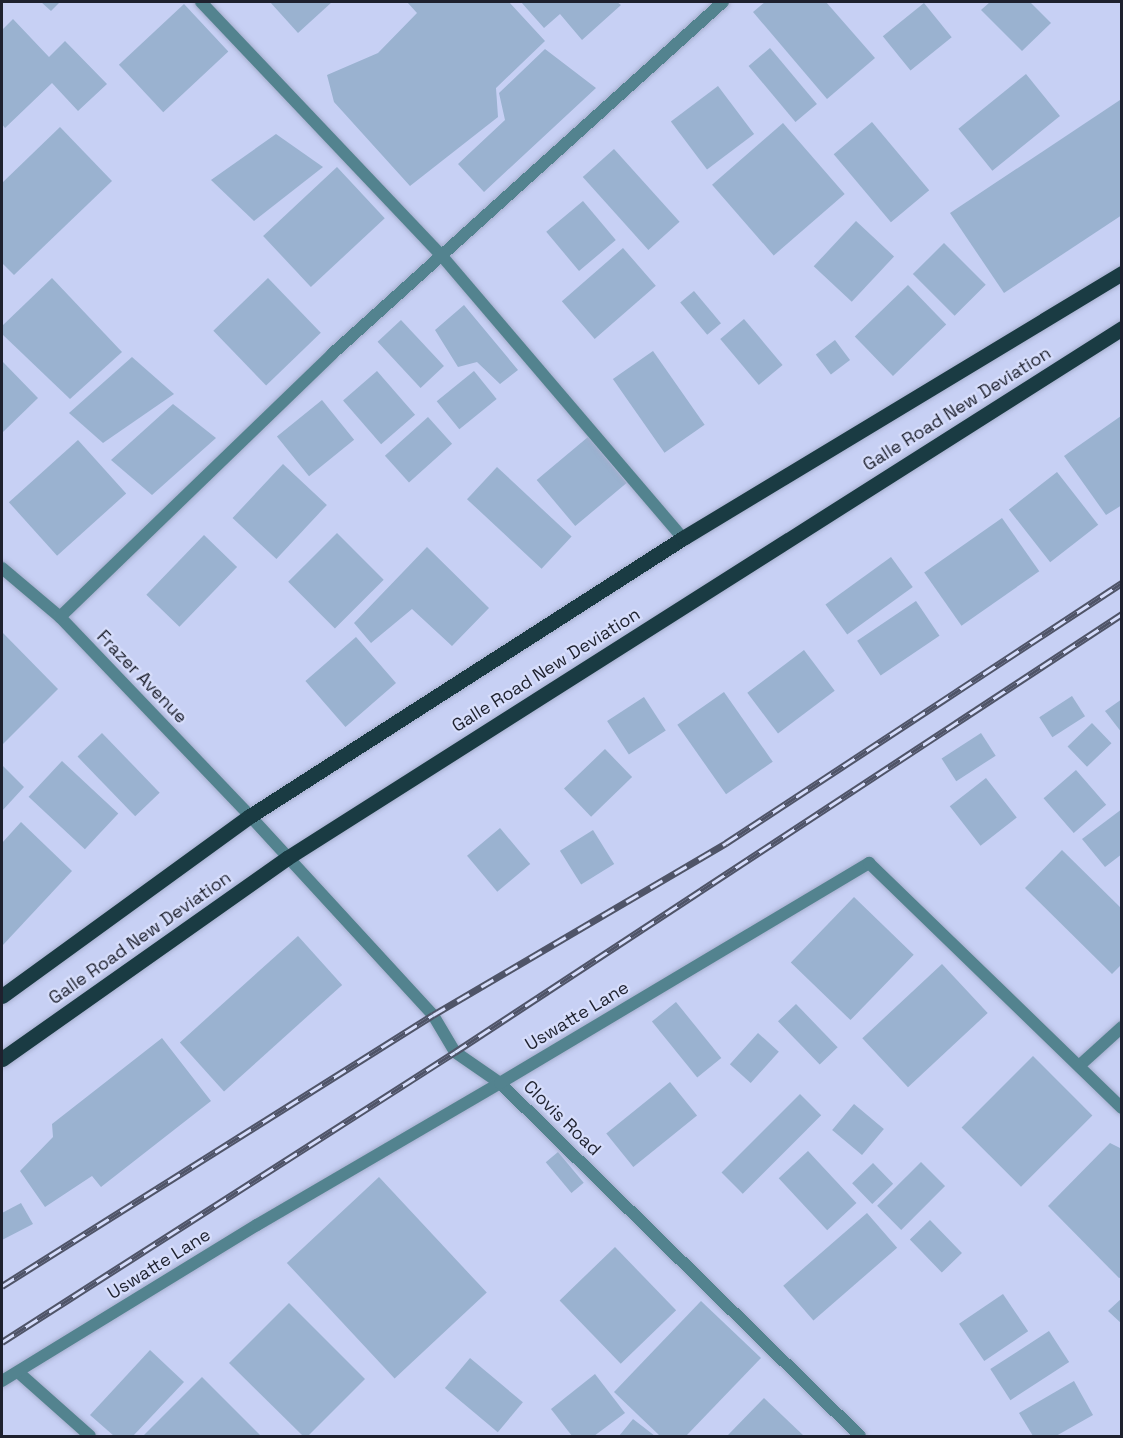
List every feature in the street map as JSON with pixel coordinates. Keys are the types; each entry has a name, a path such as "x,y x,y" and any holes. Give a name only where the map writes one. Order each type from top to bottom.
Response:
{"main road":[{"name":"Galle Road New Deviation","path":"2,996 250,816 683,538 1122,273"},
{"name":"Galle Road New Deviation","path":"2,1059 287,858 1122,327"}],"street":[{"path":"201,2 441,255 683,538"},
{"path":"60,617 332,354 723,2"},
{"name":"Frazer Avenue","path":"2,568 60,617 250,816"},
{"name":"Clovis Road","path":"250,816 433,1015 455,1052 500,1083 860,1437"},
{"name":"Uswatte Lane","path":"2,1381 256,1225 500,1083 869,862 1122,1108"},
{"path":"1079,1066 1122,1027"},
{"path":"18,1372 90,1437"}],"building":[{"path":"41,2 60,2 51,11"},
{"path":"270,2 332,2 298,33"},
{"path":"407,2 509,2 545,41 496,88 498,117 410,186 334,102 327,75 378,53 417,13"},
{"path":"521,2 617,2 621,5 582,40 560,14 544,28"},
{"path":"765,2 826,2 875,58 827,99 753,12"},
{"path":"990,2 1030,2 1051,23 1022,51 981,10"},
{"path":"924,3 952,37 911,71 883,36"},
{"path":"184,4 228,52 163,112 119,65"},
{"path":"13,19 49,57 65,41 107,84 78,111 52,83 5,128 2,124 2,30"},
{"path":"770,48 817,104 795,122 749,66"},
{"path":"545,49 596,88 484,192 458,164 505,120 499,93"},
{"path":"1026,74 1060,116 992,171 958,129"},
{"path":"718,86 754,134 707,169 671,122"},
{"path":"1120,100 1122,215 1004,293 950,213"},
{"path":"872,122 929,190 891,222 834,154"},
{"path":"783,123 845,194 774,256 712,185"},
{"path":"60,127 112,181 14,275 2,263 2,183"},
{"path":"276,134 323,167 254,221 211,180"},
{"path":"614,149 680,222 648,250 583,177"},
{"path":"337,167 385,218 311,287 263,236"},
{"path":"583,201 616,240 579,271 546,232"},
{"path":"856,221 894,256 852,302 814,266"},
{"path":"944,243 986,285 955,316 913,274"},
{"path":"623,248 656,286 595,339 562,301"},
{"path":"52,278 122,352 70,399 2,334 2,326"},
{"path":"268,278 321,333 266,385 213,331"},
{"path":"908,285 946,325 893,376 855,336"},
{"path":"694,291 721,323 707,335 680,303"},
{"path":"464,305 518,370 500,384 477,362 458,367 435,330"},
{"path":"744,319 783,365 759,385 720,339"},
{"path":"401,320 444,366 421,388 378,342"},
{"path":"835,340 850,360 831,374 816,354"},
{"path":"653,351 705,425 664,453 613,379"},
{"path":"132,357 174,394 103,443 69,413"},
{"path":"2,361 38,398 2,433"},
{"path":"377,371 415,415 381,444 343,401"},
{"path":"474,371 497,399 459,429 437,401"},
{"path":"322,400 354,440 309,476 277,437"},
{"path":"173,404 216,438 152,495 111,460"},
{"path":"1121,416 1122,505 1106,515 1064,456"},
{"path":"428,417 452,444 409,483 385,456"},
{"path":"588,437 627,483 575,526 537,480"},
{"path":"78,440 126,494 57,556 9,502"},
{"path":"283,464 327,505 276,559 233,518"},
{"path":"497,467 572,537 542,569 467,499"},
{"path":"1057,472 1098,525 1050,562 1009,510"},
{"path":"1002,518 1039,571 961,626 924,572"},
{"path":"337,533 384,580 335,628 288,582"},
{"path":"204,535 237,567 179,627 146,595"},
{"path":"427,547 489,608 452,646 412,609 371,643 354,623"},
{"path":"891,557 913,587 847,635 825,605"},
{"path":"916,601 939,636 881,676 857,641"},
{"path":"2,632 58,689 2,745"},
{"path":"356,637 396,683 345,727 305,681"},
{"path":"804,650 835,691 778,733 747,693"},
{"path":"724,692 773,762 726,794 677,725"},
{"path":"1072,696 1085,716 1052,737 1039,717"},
{"path":"644,697 666,731 629,755 607,721"},
{"path":"1122,699 1122,733 1105,711"},
{"path":"1092,723 1111,743 1087,767 1068,747"},
{"path":"102,733 160,793 135,816 78,757"},
{"path":"981,733 996,756 956,781 942,759"},
{"path":"605,749 632,777 591,817 564,789"},
{"path":"62,761 118,814 85,849 29,797"},
{"path":"2,765 24,787 2,811"},
{"path":"1076,770 1106,805 1074,833 1044,798"},
{"path":"986,778 1017,817 981,846 950,806"},
{"path":"1122,809 1122,854 1105,867 1082,839"},
{"path":"21,822 72,871 2,946 2,843"},
{"path":"500,828 530,864 497,892 467,856"},
{"path":"593,830 614,864 581,885 560,851"},
{"path":"1062,850 1122,909 1122,964 1112,974 1025,888"},
{"path":"854,897 914,955 850,1020 791,962"},
{"path":"298,936 342,985 224,1091 180,1042"},
{"path":"942,964 988,1013 908,1087 862,1038"},
{"path":"676,1002 721,1058 697,1077 652,1022"},
{"path":"796,1004 838,1047 820,1065 778,1021"},
{"path":"758,1033 779,1052 751,1083 730,1064"},
{"path":"162,1038 211,1101 101,1187 92,1176 45,1207 20,1171 53,1137 52,1124"},
{"path":"1033,1056 1092,1115 1021,1187 962,1127"},
{"path":"670,1082 697,1115 633,1167 606,1134"},
{"path":"800,1094 821,1115 743,1194 722,1172"},
{"path":"854,1104 884,1129 862,1155 832,1130"},
{"path":"1110,1143 1122,1149 1122,1277 1119,1278 1048,1206"},
{"path":"808,1151 856,1203 827,1230 779,1178"},
{"path":"558,1152 584,1183 571,1193 546,1162"},
{"path":"921,1162 945,1186 901,1230 877,1206"},
{"path":"873,1163 893,1184 872,1204 852,1183"},
{"path":"379,1177 487,1293 395,1378 287,1263"},
{"path":"21,1203 33,1224 2,1240 2,1213"},
{"path":"867,1213 897,1248 813,1321 783,1286"},
{"path":"930,1220 962,1253 942,1273 910,1239"},
{"path":"615,1247 676,1310 621,1364 560,1300"},
{"path":"1003,1294 1028,1331 984,1361 959,1324"},
{"path":"1122,1298 1122,1324 1108,1311"},
{"path":"701,1301 761,1358 686,1436 660,1436 614,1392"},
{"path":"289,1303 365,1379 308,1436 303,1436 229,1363"},
{"path":"1049,1331 1069,1362 1010,1400 990,1369"},
{"path":"150,1350 184,1382 133,1436 114,1436 90,1415"},
{"path":"470,1358 523,1402 498,1432 445,1388"},
{"path":"595,1374 625,1413 594,1436 572,1436 551,1409"},
{"path":"202,1377 261,1436 143,1436"},
{"path":"1074,1381 1093,1415 1056,1436 1033,1436 1019,1413"},
{"path":"764,1398 804,1436 727,1436"},
{"path":"633,1419 655,1436 619,1436"}],"railway":[{"path":"2,1286 433,1015 726,843 1122,583"},
{"path":"2,1342 455,1052 1122,614"}]}
